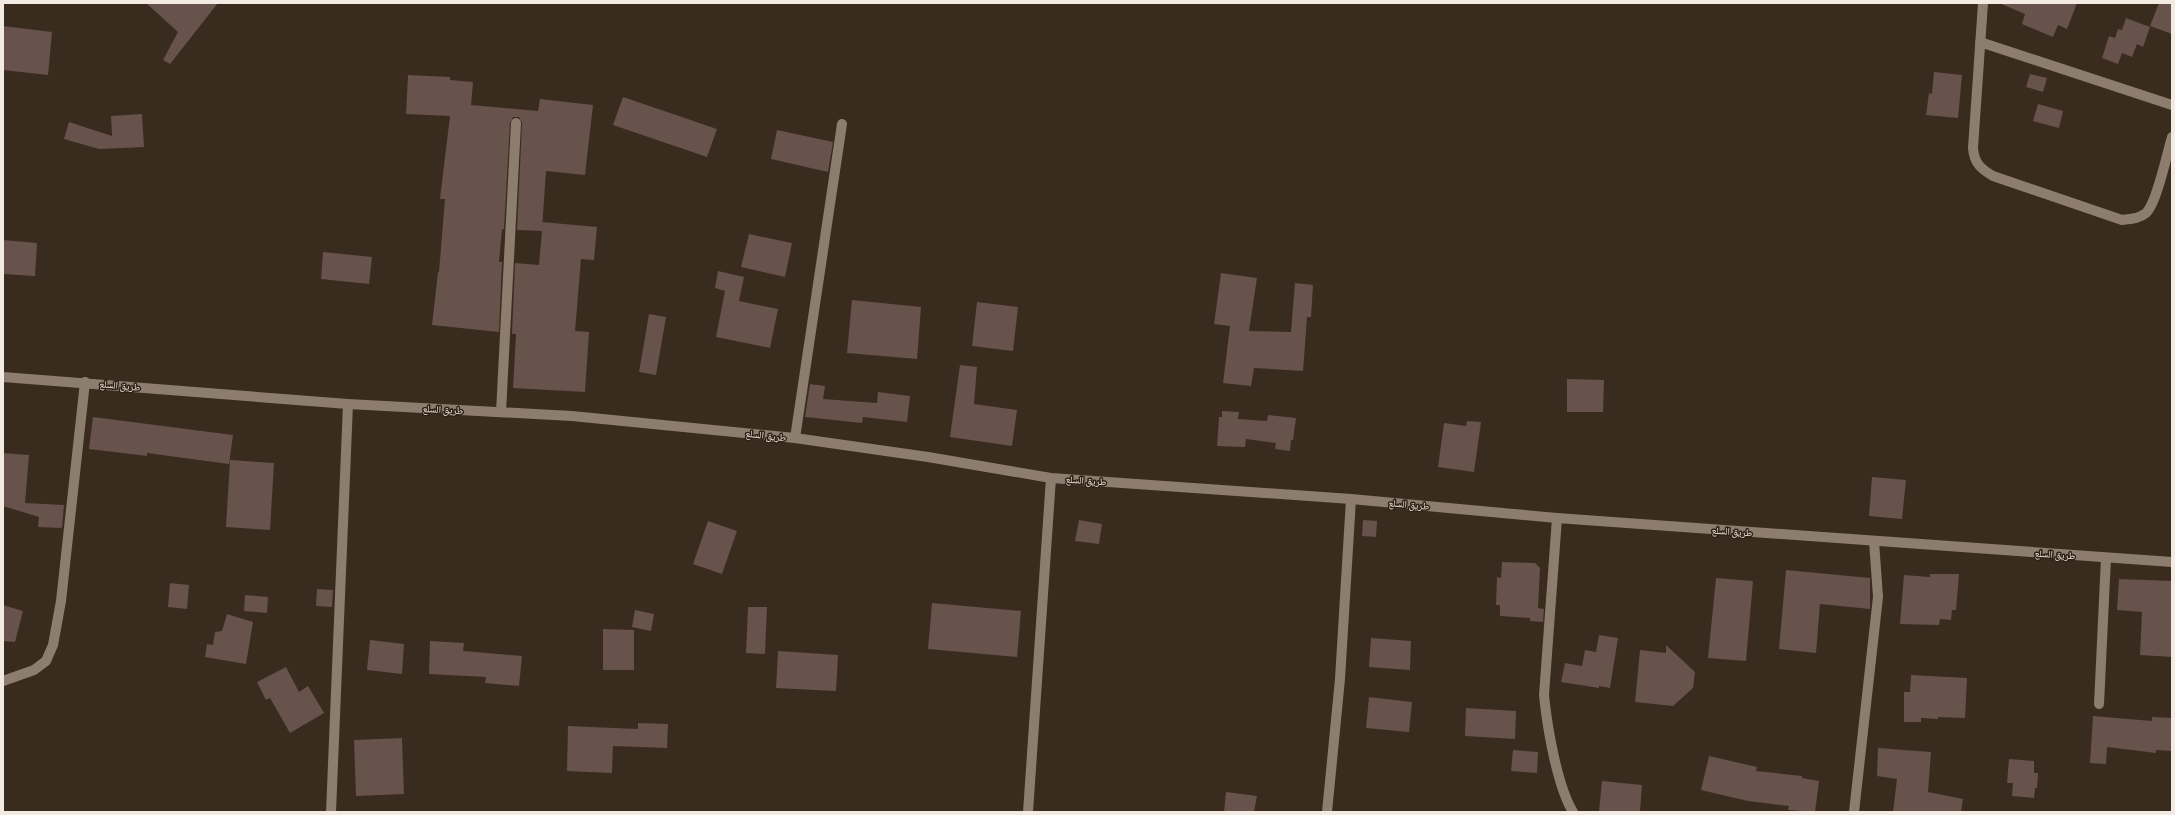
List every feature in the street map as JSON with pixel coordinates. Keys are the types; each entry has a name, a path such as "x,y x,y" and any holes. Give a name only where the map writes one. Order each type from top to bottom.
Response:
{"street":[{"path":"1983,3 1973,155 1976,163 1993,176 2122,220 2136,219 2146,213 2153,202 2172,137"},
{"path":"1980,42 2172,105"},
{"path":"500,412 516,123"},
{"path":"795,438 842,124"},
{"name":"طريق السلع","path":"3,377 85,382 348,404 572,416 795,438 928,457 1051,478 1351,499 1557,518 2172,562"},
{"path":"3,681 34,670 46,661 53,645 61,601 85,382"},
{"path":"331,812 348,404"},
{"path":"1028,812 1051,478"},
{"path":"1327,812 1340,679 1351,499"},
{"path":"1557,518 1544,695 1546,723 1568,803 1573,812"},
{"path":"1854,812 1878,597 1874,541"},
{"path":"2099,704 2106,558"}],"building":[{"path":"146,3 218,3 170,64 163,60 178,32"},
{"path":"1999,3 2077,3 2067,29 2058,25 2053,37 2022,24 2025,14"},
{"path":"2159,3 2172,3 2172,34 2150,26"},
{"path":"2126,18 2150,27 2143,47 2137,44 2132,57 2122,53 2118,64 2102,58 2109,36 2115,38 2118,29 2122,30"},
{"path":"3,26 52,32 48,75 3,70"},
{"path":"1934,72 1962,75 1958,118 1926,115 1929,93 1932,94"},
{"path":"2030,74 2047,78 2043,92 2026,87"},
{"path":"408,75 450,77 450,80 473,82 471,105 538,111 540,99 593,105 585,175 546,171 542,222 597,227 594,260 581,259 575,331 589,332 585,392 513,388 516,334 512,334 515,263 539,265 542,231 517,230 522,123 519,117 513,117 510,123 504,229 502,229 499,262 502,262 499,332 432,325 439,272 445,199 440,199 450,116 406,114"},
{"path":"623,97 717,129 707,157 613,125"},
{"path":"2038,104 2063,111 2059,128 2033,121"},
{"path":"142,114 144,147 99,149 64,139 69,122 112,136 111,116"},
{"path":"777,130 833,142 828,172 771,159"},
{"path":"749,234 792,243 785,277 741,267"},
{"path":"3,240 37,243 35,276 3,274"},
{"path":"323,252 372,257 369,284 321,279"},
{"path":"718,271 744,277 739,301 778,309 770,348 716,337 725,291 715,288"},
{"path":"1221,273 1257,278 1249,331 1291,332 1295,283 1313,285 1311,317 1307,317 1303,371 1254,368 1251,386 1223,383 1230,326 1214,324"},
{"path":"852,300 921,307 917,359 847,353"},
{"path":"977,302 1018,307 1013,351 972,346"},
{"path":"649,314 666,317 656,375 639,372"},
{"path":"960,365 977,367 974,404 1017,410 1012,446 950,437"},
{"path":"1567,379 1604,380 1603,412 1567,412"},
{"path":"810,384 825,386 823,399 877,403 878,392 910,396 907,422 863,417 862,423 805,417"},
{"path":"1222,411 1239,412 1238,419 1267,421 1268,415 1296,418 1290,451 1275,449 1276,443 1246,439 1245,447 1217,446 1219,417 1222,417"},
{"path":"93,417 233,435 229,464 147,453 147,456 89,449"},
{"path":"1467,421 1481,422 1474,472 1438,467 1444,423 1466,426"},
{"path":"3,453 29,455 25,503 64,505 62,528 38,527 39,517 3,506"},
{"path":"230,460 274,463 270,530 226,527"},
{"path":"1872,477 1906,480 1902,519 1869,516"},
{"path":"1079,520 1102,524 1099,544 1075,541"},
{"path":"1363,520 1377,521 1376,537 1362,536"},
{"path":"708,521 737,531 722,574 693,564"},
{"path":"1502,562 1535,563 1540,568 1538,608 1544,609 1543,622 1530,621 1530,618 1500,616 1500,605 1496,605 1497,577 1501,578"},
{"path":"1786,570 1870,578 1870,609 1820,604 1816,653 1779,649"},
{"path":"1930,574 1959,574 1956,610 1952,610 1951,620 1940,619 1939,625 1900,624 1904,575 1930,577"},
{"path":"1716,578 1753,581 1746,661 1708,658"},
{"path":"2119,579 2172,581 2172,657 2140,655 2142,612 2117,610"},
{"path":"170,583 189,585 187,609 168,607"},
{"path":"317,589 333,590 332,607 316,606"},
{"path":"245,595 268,597 267,613 244,611"},
{"path":"932,603 1021,611 1017,657 928,649"},
{"path":"3,605 23,611 15,642 3,641"},
{"path":"748,607 767,607 765,654 746,653"},
{"path":"635,610 654,614 651,631 632,627"},
{"path":"227,614 253,622 246,664 205,657 207,644 213,645 215,632 222,631"},
{"path":"603,629 634,630 634,670 603,670"},
{"path":"1599,635 1618,638 1610,688 1599,686 1599,688 1561,682 1565,663 1582,666 1585,650 1596,652"},
{"path":"1371,638 1411,641 1410,670 1369,667"},
{"path":"370,640 404,644 402,674 367,670"},
{"path":"430,641 464,643 463,651 522,656 519,686 485,683 486,677 429,674"},
{"path":"1666,645 1695,672 1693,688 1673,706 1635,702 1640,650 1666,653"},
{"path":"778,651 838,655 836,691 776,688"},
{"path":"286,667 299,692 308,686 324,713 290,733 270,698 266,700 257,682"},
{"path":"1911,675 1967,678 1965,718 1921,718 1921,722 1904,722 1904,692 1910,692"},
{"path":"1369,697 1412,702 1409,732 1366,728"},
{"path":"1466,708 1516,711 1515,739 1465,736"},
{"path":"2093,716 2152,721 2152,717 2172,718 2172,751 2156,750 2156,753 2107,747 2106,764 2090,763"},
{"path":"638,723 668,724 667,748 613,746 612,773 567,771 568,726 638,729"},
{"path":"402,738 404,794 356,796 354,740"},
{"path":"1878,748 1931,752 1928,792 1963,799 1961,812 1893,812 1897,779 1877,776"},
{"path":"1513,750 1538,752 1537,773 1511,771"},
{"path":"1709,756 1757,767 1756,771 1802,776 1802,778 1819,781 1815,812 1788,810 1789,806 1748,801 1701,790"},
{"path":"2009,759 2034,761 2034,773 2038,773 2037,788 2035,788 2034,798 2012,796 2013,783 2007,783"},
{"path":"1602,781 1642,785 1640,812 1599,812"},
{"path":"1226,792 1257,796 1254,812 1224,812"}]}
